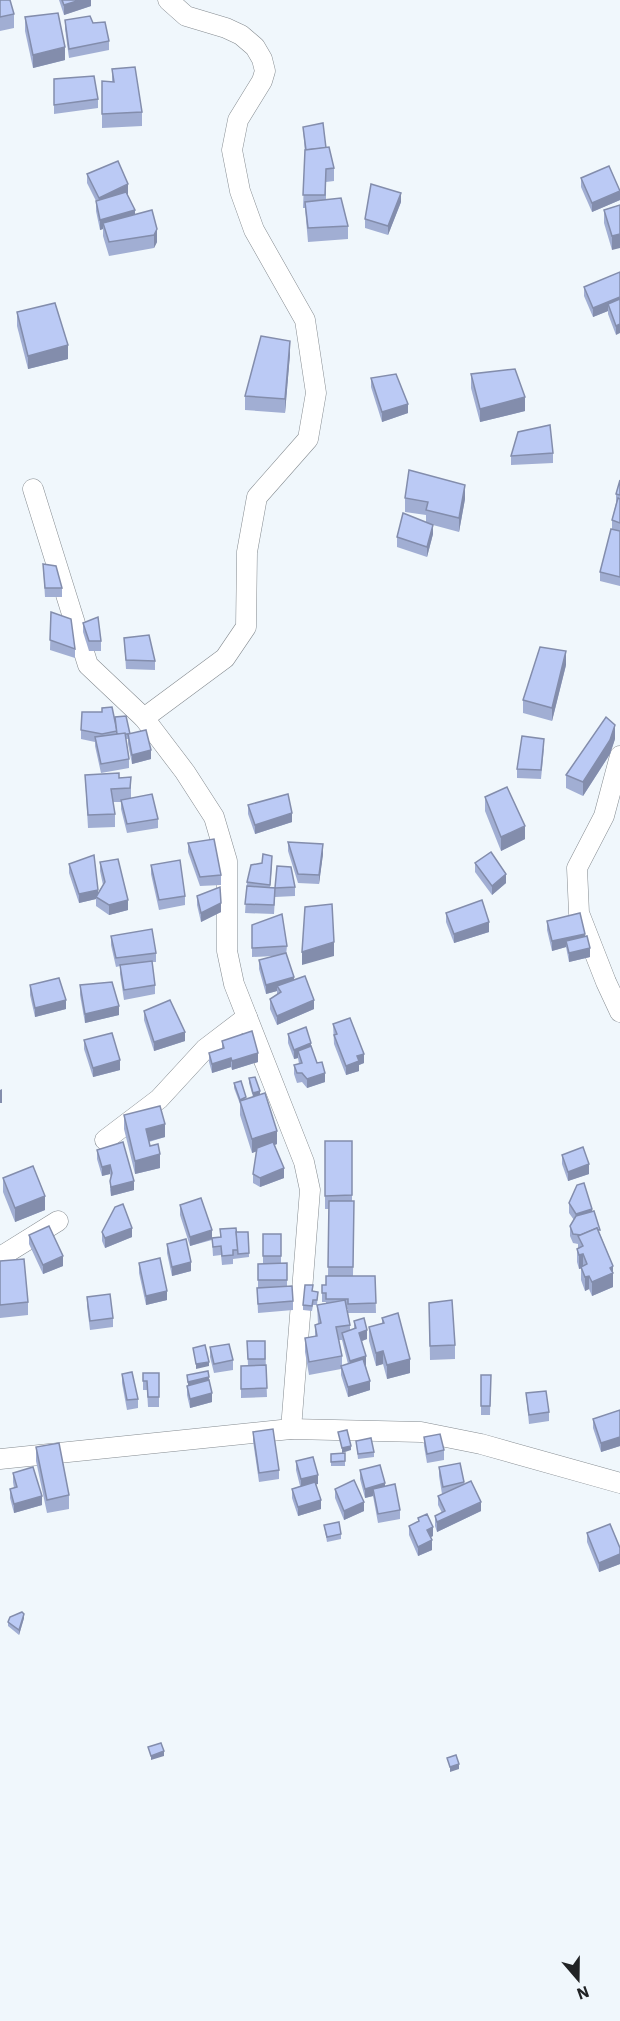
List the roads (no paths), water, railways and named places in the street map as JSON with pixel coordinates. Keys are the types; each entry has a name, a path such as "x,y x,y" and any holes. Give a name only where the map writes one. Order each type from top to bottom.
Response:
{"street":[{"path":"144,718 225,658 246,627 247,552 257,497 308,439 316,393 305,320 254,230 240,191 232,150 238,120 262,81 265,71 262,59 255,47 241,35 186,16 168,0"},
{"path":"33,489 88,665 144,718 185,772 214,817 227,861 227,951 234,984 304,1162 309,1190 291,1429"},
{"path":"620,756 604,816 577,868 579,913 620,1012"},
{"path":"105,1140 159,1099 206,1049 247,1017"},
{"path":"0,1257 58,1221"},
{"path":"0,1459 291,1429 421,1432 480,1444 620,1483"}]}
